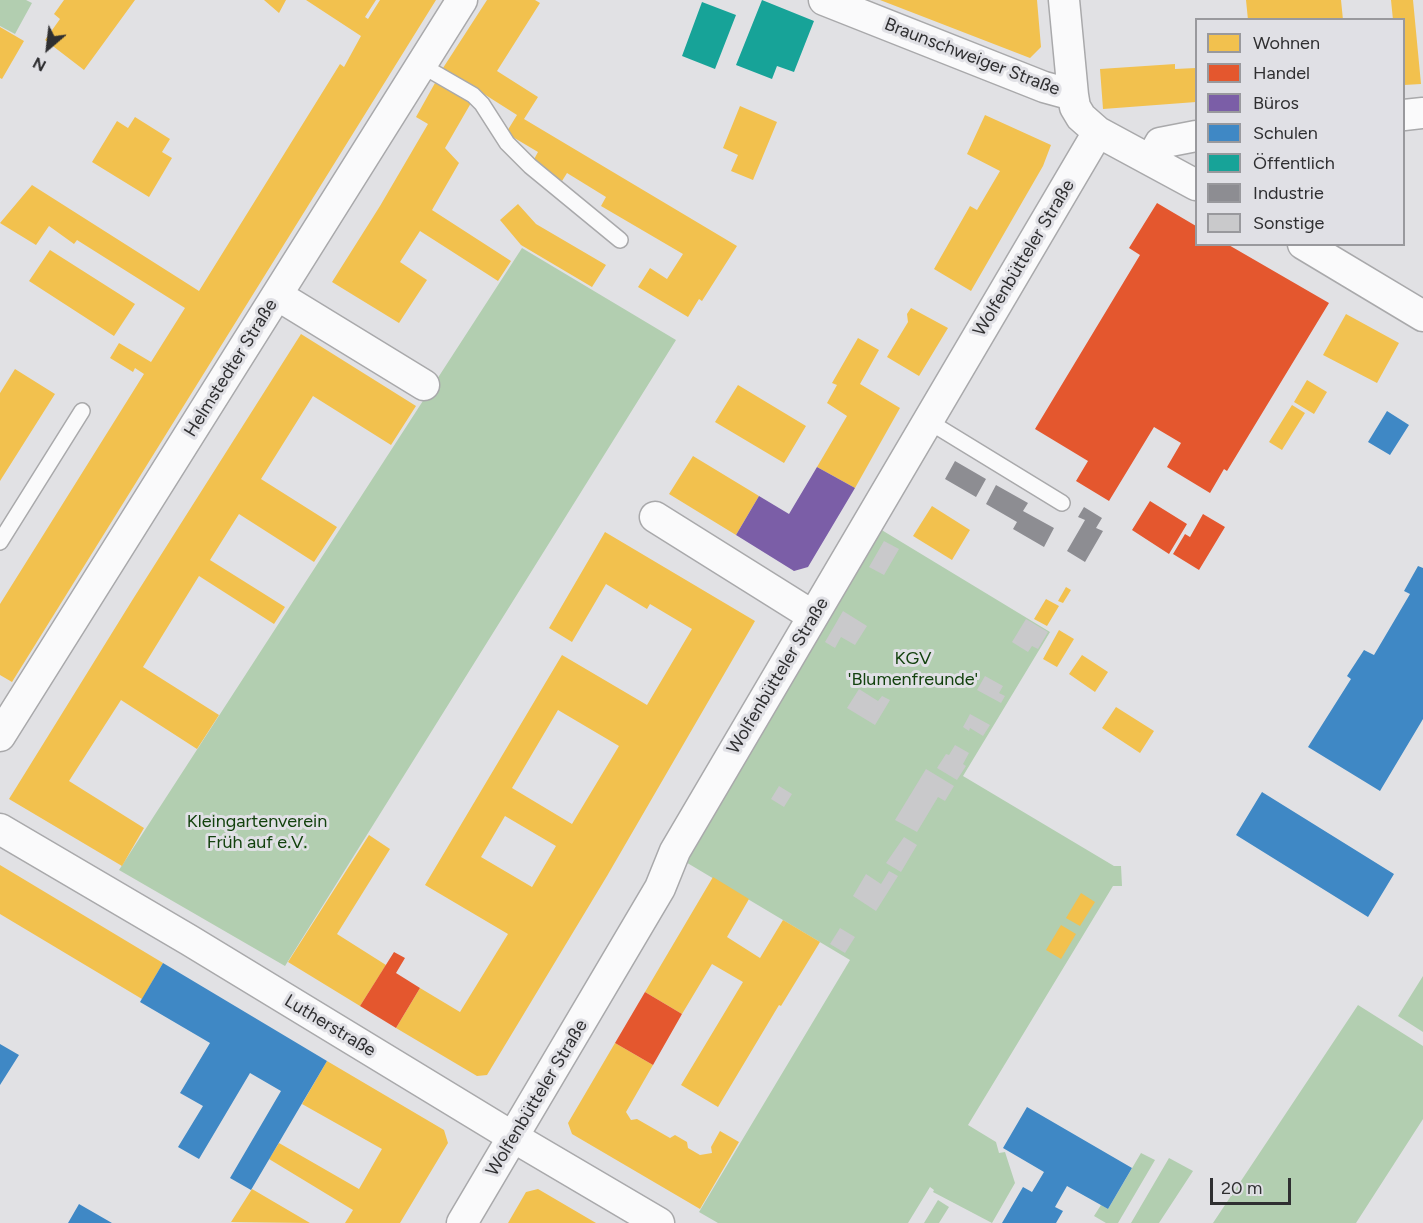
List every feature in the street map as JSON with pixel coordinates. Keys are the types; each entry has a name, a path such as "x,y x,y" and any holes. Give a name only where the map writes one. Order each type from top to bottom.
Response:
{"street":[{"name":"Helmstedter Straße","path":"0,736 462,0"},
{"name":"Braunschweiger Straße","path":"824,0 1044,87 1073,95 1075,107 1081,117 1098,132 1195,184"},
{"path":"1064,0 1073,95"},
{"path":"1405,115 1423,113"},
{"name":"Wolfenbütteler Straße","path":"462,1223 660,888 675,851 1098,132"},
{"path":"1151,159 1160,142 1195,136"},
{"path":"1307,246 1423,316"},
{"path":"277,295 424,385"},
{"path":"655,517 813,616"},
{"name":"Lutherstraße","path":"0,829 660,1223"}],"lane":[{"path":"421,65 473,96 482,104 507,143 530,166 620,240"},
{"path":"0,542 82,411"},
{"path":"928,421 1062,502"}],"green space":[{"path":"0,0 26,0 32,3 15,34 0,26"},
{"name":"Kleingartenverein Früh auf e.V.","path":"522,248 676,340 285,966 119,870"},
{"name":"KGV 'Blumenfreunde'","path":"880,529 1050,632 963,776 1114,866 1121,866 1122,886 1113,886 968,1125 996,1142 999,1153 1005,1152 1015,1183 992,1223 933,1192 934,1190 930,1187 908,1223 718,1223 699,1212 850,960 684,861"},
{"path":"1423,976 1423,1032 1398,1016"},
{"path":"1358,1005 1423,1046 1423,1119 1356,1223 1213,1223"},
{"path":"1141,1153 1155,1160 1118,1223 1106,1223 1094,1216 1101,1205 1108,1209"},
{"path":"1169,1158 1193,1171 1159,1223 1131,1223"},
{"path":"938,1200 949,1207 939,1223 924,1223"}],"building: Wohnen":[{"path":"64,0 135,0 84,70 45,40 60,19 54,14"},
{"path":"264,0 286,0 279,13"},
{"path":"306,0 376,0 365,17 368,19 380,0 436,0 12,682 0,675 0,604 144,374 135,368 133,372 110,358 119,343 151,362 185,308 77,240 74,244 49,226 36,245 0,223 32,185 199,291 340,64 344,67 361,36"},
{"path":"487,0 535,0 540,3 497,71 538,97 524,119 737,246 702,301 699,299 688,317 638,287 650,268 667,279 683,254 601,206 606,197 567,173 562,181 532,163 538,152 506,133 517,115 443,68"},
{"path":"880,0 1037,0 1041,47 1030,58"},
{"path":"1246,0 1341,0 1343,18 1248,18"},
{"path":"1391,0 1413,0 1421,84 1405,85 1405,18 1393,18"},
{"path":"0,27 24,41 2,79 0,78"},
{"path":"1175,64 1175,69 1195,68 1195,102 1103,109 1100,69"},
{"path":"435,83 471,103 445,148 459,163 432,210 511,261 498,281 420,231 400,262 427,280 399,323 332,282 428,124 416,117"},
{"path":"740,106 777,122 753,180 731,171 738,155 723,148"},
{"path":"985,115 1051,145 1043,166 971,291 934,269 970,206 977,210 1000,171 967,154"},
{"path":"135,117 170,139 162,152 172,158 149,197 92,162 117,121 128,128"},
{"path":"518,204 536,224 606,265 592,287 521,245 500,220"},
{"path":"50,250 135,304 114,336 29,281"},
{"path":"911,308 948,328 919,376 887,357 908,322 907,314"},
{"path":"1346,314 1399,343 1377,383 1323,355"},
{"path":"301,334 416,406 391,445 313,396 261,479 337,527 314,562 239,514 210,560 285,607 274,624 199,576 143,667 219,715 197,749 121,700 69,781 144,828 122,866 9,799"},
{"path":"858,338 879,350 860,384 900,408 855,488 817,467 847,416 827,403 837,385 832,383"},
{"path":"15,369 55,394 0,481 0,393"},
{"path":"1307,380 1327,392 1314,414 1294,402"},
{"path":"738,385 806,426 784,463 715,422"},
{"path":"1292,405 1305,413 1282,450 1269,442"},
{"path":"693,456 759,496 736,535 669,494"},
{"path":"932,506 970,530 952,560 913,536"},
{"path":"605,532 755,621 607,876 487,1075 477,1076 396,1028 420,988 460,1012 508,934 425,885 562,655 647,705 692,629 650,604 647,609 606,584 572,642 549,628","holes":["558,710 619,746 572,824 512,788","505,816 556,846 532,887 481,857"]},
{"path":"1066,587 1071,590 1063,603 1058,601"},
{"path":"1046,599 1059,606 1047,626 1034,619"},
{"path":"1059,630 1074,639 1057,667 1043,659"},
{"path":"1082,655 1108,672 1095,692 1069,674"},
{"path":"1116,707 1154,731 1140,753 1102,728"},
{"path":"369,835 390,849 337,934 386,965 360,1006 288,962"},
{"path":"0,865 163,963 142,999 0,914"},
{"path":"713,877 749,899 727,937 760,958 783,920 820,942 718,1107 681,1085 743,982 712,964 682,1014 645,992"},
{"path":"1081,893 1095,902 1080,926 1066,918"},
{"path":"1061,925 1076,934 1061,959 1046,950"},
{"path":"615,1043 653,1065 626,1112 631,1120 637,1119 670,1138 675,1135 687,1142 688,1148 700,1155 712,1153 711,1147 720,1131 739,1142 700,1209 572,1134 568,1123"},
{"path":"327,1061 444,1130 448,1143 400,1223 345,1223 353,1210 269,1159 279,1143 359,1189 382,1149 302,1104"},
{"path":"252,1189 310,1223 231,1222"},
{"path":"538,1189 596,1223 508,1223 526,1192"}],"building: Handel":[{"path":"1157,203 1195,225 1195,246 1230,246 1329,303 1227,471 1224,469 1210,493 1167,467 1181,443 1154,427 1109,501 1076,481 1088,461 1035,429 1140,255 1129,248"},
{"path":"1150,501 1187,524 1169,554 1132,530"},
{"path":"1203,514 1225,527 1199,570 1173,554 1185,534 1190,537"},
{"path":"394,952 405,958 396,973 420,988 396,1028 360,1006"},
{"path":"645,992 682,1014 653,1065 615,1043"}],"building: Büros":[{"path":"817,467 855,488 808,567 794,571 736,535 759,496 789,514"}],"building: Schulen":[{"path":"1387,411 1409,425 1390,455 1368,442"},
{"path":"1418,566 1423,568 1423,719 1380,791 1308,747 1351,679 1347,676 1364,650 1374,655 1410,594 1404,591"},
{"path":"1262,792 1394,874 1368,917 1236,835"},
{"path":"163,963 327,1061 251,1190 230,1178 281,1091 250,1073 199,1159 178,1147 203,1106 180,1093 210,1043 140,1002"},
{"path":"0,1044 19,1055 0,1085"},
{"path":"1027,1107 1132,1168 1108,1209 1067,1186 1055,1207 1063,1211 1056,1223 1002,1223 1023,1187 1032,1192 1044,1172 1003,1148"},
{"path":"79,1204 112,1223 68,1223"}],"building: Öffentlich":[{"path":"762,0 814,21 794,72 777,66 772,79 736,65"},
{"path":"702,2 736,15 715,69 682,56"}],"building: Industrie":[{"path":"955,461 986,479 976,497 945,479"},
{"path":"996,485 1028,503 1023,511 1054,528 1044,547 1013,529 1017,522 986,504"},
{"path":"1084,507 1102,518 1096,528 1103,531 1085,562 1067,551 1085,520 1078,517"}],"building: Sonstige":[{"path":"884,541 899,549 884,575 869,567"},
{"path":"843,611 867,626 855,645 841,637 835,648 825,642"},
{"path":"1026,619 1048,632 1038,649 1032,646 1028,652 1012,642"},
{"path":"985,676 1003,686 999,693 1005,696 1001,703 977,690"},
{"path":"859,689 878,701 882,696 890,700 875,725 847,708"},
{"path":"970,714 990,725 983,736 970,728 969,731 963,727"},
{"path":"955,745 969,753 963,764 966,766 957,780 937,768"},
{"path":"926,769 954,786 945,801 938,797 917,832 895,820"},
{"path":"779,786 792,794 784,807 771,799"},
{"path":"904,837 917,845 901,872 886,863"},
{"path":"889,871 898,876 876,911 853,896 866,874 881,884"},
{"path":"840,928 855,937 845,953 830,944"}]}
